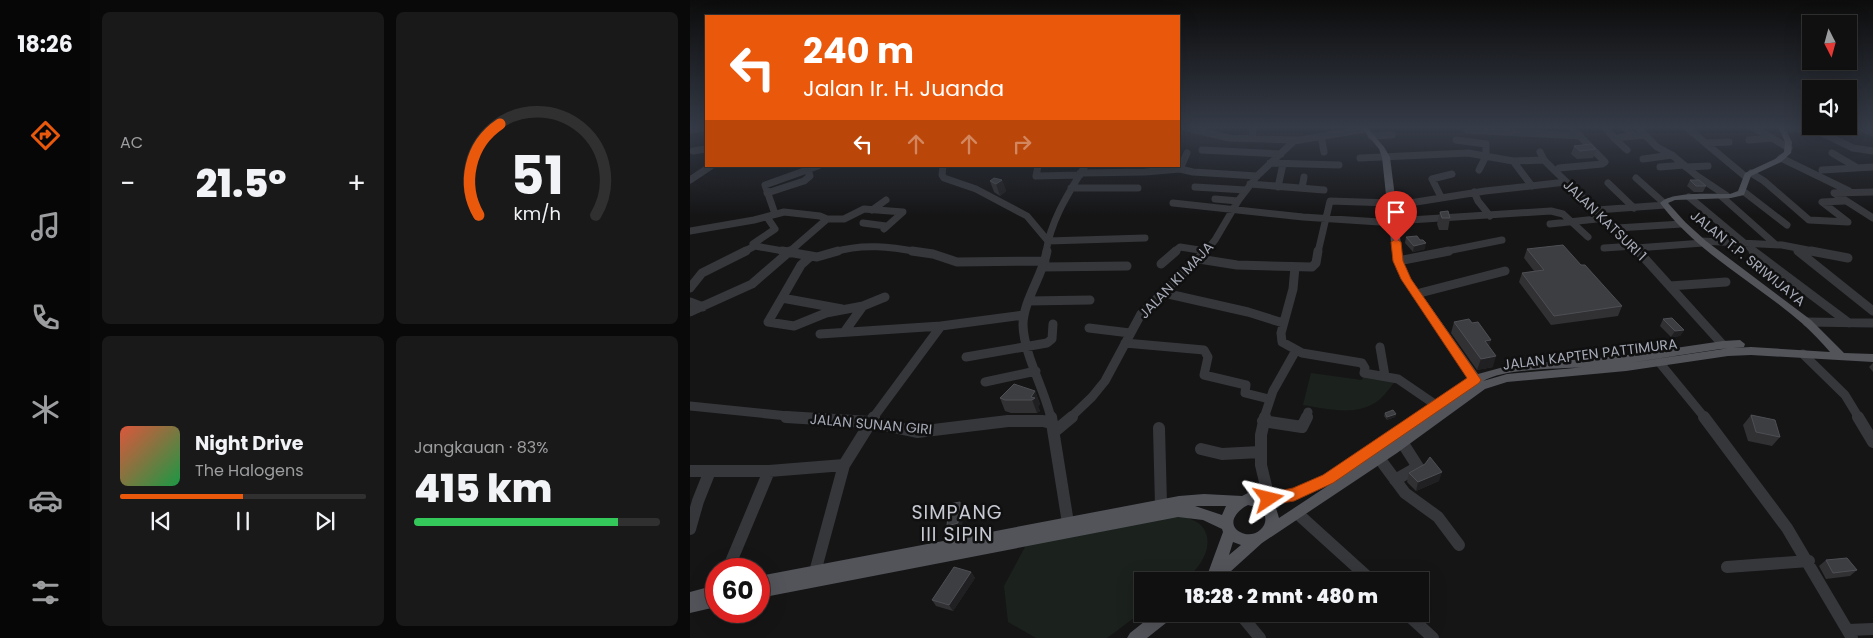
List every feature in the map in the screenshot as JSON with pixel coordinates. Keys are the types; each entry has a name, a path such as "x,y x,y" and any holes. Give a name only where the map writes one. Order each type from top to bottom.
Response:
{"main road":[{"path":"1386,157 1398,261 1406,279 1478,383"},
{"path":"1742,191 1748,175 1781,158"},
{"name":"JALAN T.P. SRIWIJAYA","path":"1742,191 1738,194 1724,196 1670,199 1665,204 1682,224 1702,242 1807,322 1838,352"},
{"name":"JALAN KAPTEN PATTIMURA","path":"1262,499 1294,494 1328,479 1393,445 1478,383 1485,375 1511,370 1620,360 1723,345 1746,344 1838,352 1873,358"},
{"name":"JALAN KAPTEN PATTIMURA","path":"1221,572 1262,537 1379,458 1436,405 1478,383 1728,352 1802,354 1873,351"},
{"path":"770,581 1161,505 1204,500 1241,501 1262,499 1273,516 1271,528 1262,537 1239,539 1228,528 1207,514 1194,511 1178,512 770,589"},
{"path":"1214,572 1228,528 1230,511 1234,505 1241,501"},
{"path":"690,599 705,595"},
{"path":"690,606 705,603"},
{"path":"1134,638 1155,622"}],"street":[{"path":"1180,169 1186,156"},
{"name":"JALAN KI MAJA","path":"1053,427 1079,410 1097,391 1110,373 1141,314 1206,251 1256,176 1279,156"},
{"path":"1360,158 1410,156"},
{"path":"1479,170 1486,156 1513,161 1544,160"},
{"path":"1542,156 1555,171"},
{"name":"JALAN KATSURI 1","path":"1600,156 1604,160 1604,163 1559,168 1555,171 1617,228 1723,345"},
{"path":"1643,158 1665,156"},
{"path":"1673,156 1724,196 1775,244"},
{"path":"1723,156 1748,175 1764,181 1809,220 1848,222 1822,202 1845,201"},
{"path":"1837,156 1856,167"},
{"path":"1781,158 1850,192"},
{"path":"1513,161 1532,186"},
{"path":"1270,163 1311,164 1342,162"},
{"path":"1278,186 1283,164"},
{"path":"1660,167 1708,166"},
{"path":"690,180 710,167"},
{"path":"754,246 753,244 775,229 767,193 804,181 810,176 808,170 816,167"},
{"path":"943,167 944,178 976,189 1027,216 1048,241"},
{"path":"1038,167 1036,176 1145,172 1166,168 1193,172 1256,176"},
{"path":"1068,523 1053,427 1048,405 1027,347 1023,324 1024,315 1044,264 1048,241 1059,209 1084,167"},
{"path":"1822,170 1873,167"},
{"path":"1441,197 1432,179 1452,174"},
{"path":"1302,188 1304,177"},
{"path":"1636,178 1665,204"},
{"path":"1199,259 1237,265 1307,268 1315,265 1331,200 1391,205 1474,192 1566,182"},
{"path":"1608,183 1634,208"},
{"path":"1196,188 1278,186 1324,190"},
{"path":"1071,188 1138,188"},
{"path":"1742,191 1787,224"},
{"path":"1474,192 1478,201 1490,216"},
{"path":"1873,192 1834,193 1873,218"},
{"path":"1689,197 1743,243 1849,322"},
{"path":"1215,199 1238,201"},
{"path":"872,210 886,200"},
{"path":"1173,204 1191,201 1233,209 1325,219 1395,222 1551,211 1562,214 1588,237"},
{"path":"1597,210 1665,204"},
{"path":"690,231 790,212 822,216 827,219 844,219 860,210 903,212 885,227 863,223"},
{"path":"1550,224 1606,218"},
{"path":"690,312 752,284 827,219"},
{"path":"1617,228 1682,224"},
{"path":"1048,241 1145,238"},
{"path":"1398,261 1502,240"},
{"path":"1604,248 1702,242 1775,244 1848,258"},
{"path":"690,288 702,272 754,246 820,257 844,249 882,246 933,254 957,262 1127,266"},
{"path":"1161,264 1180,246 1206,251"},
{"path":"1793,247 1873,311"},
{"path":"811,256 801,265 769,323 794,326 842,309 863,306 885,298"},
{"path":"1295,268 1280,338 1282,342 1295,352 1310,356 1354,360 1362,363 1365,368 1364,373 1398,379 1436,405"},
{"path":"1416,294 1505,271"},
{"path":"1670,286 1726,282"},
{"path":"1164,293 1283,322"},
{"path":"782,298 842,309"},
{"path":"1029,301 1090,300"},
{"path":"690,302 704,306"},
{"path":"845,331 863,306"},
{"path":"820,334 941,326 1024,315"},
{"path":"1807,322 1873,322"},
{"path":"966,358 1051,341 1053,324"},
{"path":"815,572 844,465 870,422 941,326"},
{"path":"1088,328 1130,333"},
{"path":"1125,342 1204,350 1208,357 1204,375 1246,385 1245,393 1269,399"},
{"path":"1380,347 1385,376"},
{"path":"1262,499 1268,490 1262,474 1260,452 1263,422 1269,399 1284,367 1295,352"},
{"path":"1802,354 1844,395 1873,442"},
{"path":"1659,362 1739,460 1778,512 1809,561 1850,634 1873,629"},
{"path":"985,382 1036,370"},
{"name":"JALAN SUNAN GIRI","path":"690,406 783,417 870,422 917,432 1008,421 1043,420 1053,427"},
{"path":"1263,422 1302,427 1305,424 1308,412"},
{"path":"1159,428 1161,505"},
{"path":"1393,445 1418,467 1395,480"},
{"path":"1201,449 1210,454 1260,452"},
{"path":"1379,458 1405,493 1438,517 1459,545"},
{"path":"690,471 769,471 844,465"},
{"path":"690,529 694,502 710,471"},
{"path":"733,558 769,471"},
{"path":"1298,514 1362,572"},
{"path":"1727,567 1809,561"},
{"path":"1247,622 1260,638"},
{"path":"1416,622 1433,638"}],"shaded area":[{"path":"1311,373 1362,380 1364,373 1397,379 1382,398 1370,405 1361,409 1332,410 1303,405"},
{"path":"1180,515 1202,526 1207,536 1206,551 1193,572 1134,572 1134,618 1107,638 1036,638 1008,622 1004,586 1026,545"}],"building":[{"path":"994,178 1002,180 996,184 990,181"},
{"path":"1690,180 1699,180 1706,186 1696,186"},
{"path":"1448,211 1450,218 1442,218 1440,212"},
{"path":"1417,236 1426,243 1414,246 1406,237"},
{"path":"1563,245 1581,265 1585,265 1622,306 1554,316 1522,273 1544,270 1527,249"},
{"path":"1672,318 1684,330 1675,331 1663,319"},
{"path":"1469,319 1472,323 1478,322 1491,340 1485,341 1496,356 1481,359 1454,322"},
{"path":"1014,384 1035,391 1031,397 1035,398 1032,400 1005,400 1000,398"},
{"path":"1393,410 1396,414 1387,417 1385,413"},
{"path":"1751,415 1775,420 1780,437 1756,432"},
{"path":"1430,457 1442,472 1418,482 1409,473 1425,464"},
{"path":"960,502 958,523 947,526 949,504"},
{"path":"1847,558 1857,570 1833,573 1826,560"},
{"path":"954,567 971,572 949,605 932,600"}],"district":[{"name":"SIMPANG III SIPIN","path":"957,523"}],"route":[{"path":"1269,499 1294,494 1328,479 1474,380 1406,279 1398,261 1396,242"}]}
